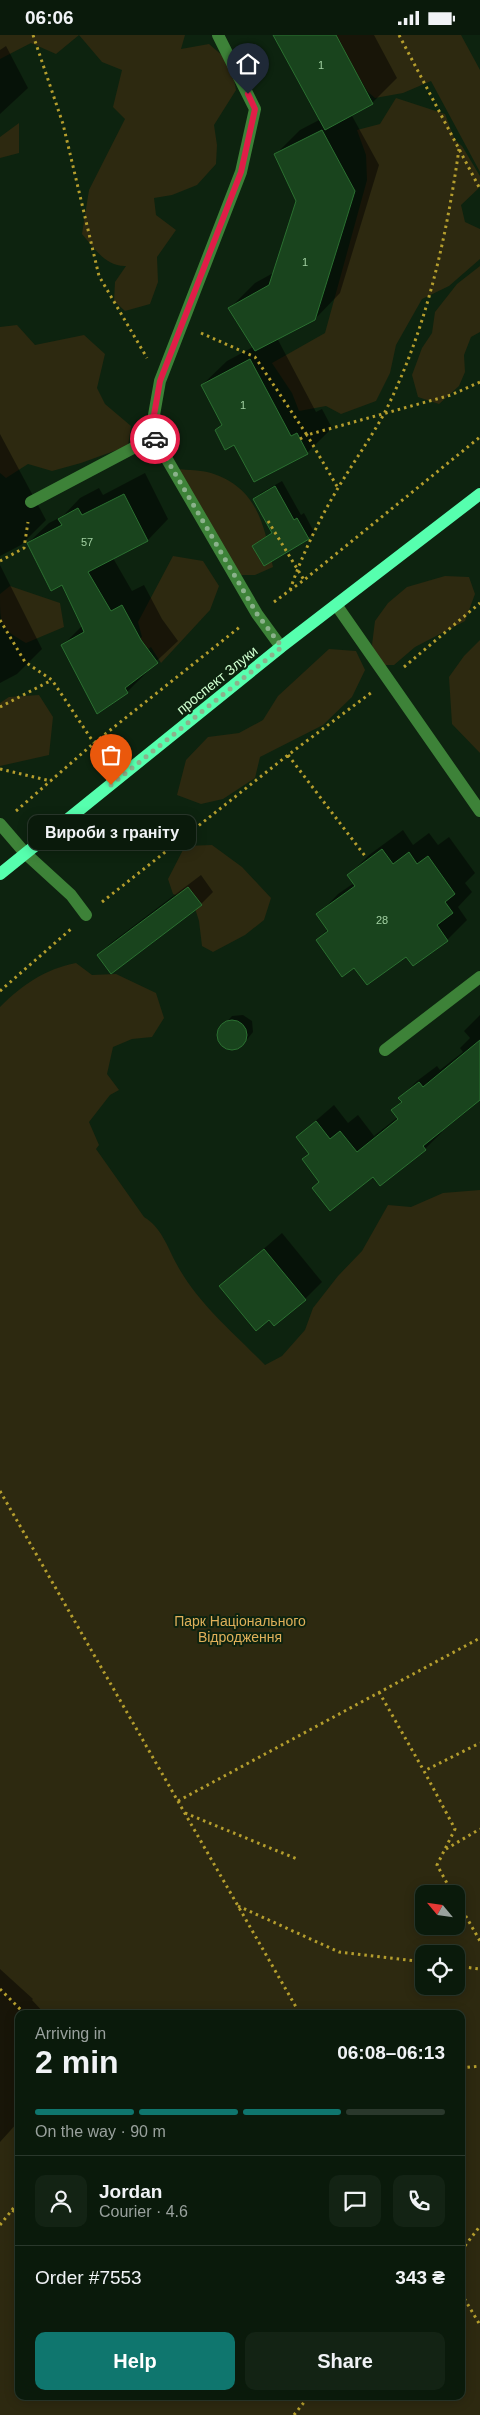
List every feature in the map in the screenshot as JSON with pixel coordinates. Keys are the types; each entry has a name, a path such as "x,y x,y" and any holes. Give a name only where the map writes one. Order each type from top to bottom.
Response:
{"main road":[{"name":"проспект Злуки","path":"0,874 282,647 480,494"}],"lane":[{"path":"218,35 255,109 241,172 160,381 154,415 154,437 257,614 282,647"},
{"path":"31,502 154,437"},
{"path":"337,606 480,811"},
{"path":"0,824 25,853 71,895 86,915"},
{"path":"384,1050 480,977"}],"path":[{"path":"33,35 63,124 99,276 160,381"},
{"path":"399,35 480,189"},
{"path":"289,591 297,569 338,488 384,414 414,344 436,276 452,199 459,149"},
{"path":"181,324 255,357 307,435 338,488"},
{"path":"300,439 307,435 451,395 480,382"},
{"path":"0,824 94,743 257,614 304,580 480,437"},
{"path":"0,561 24,548 31,502"},
{"path":"268,521 304,580"},
{"path":"0,991 86,915 288,755 388,680 480,603"},
{"path":"0,620 26,662 52,680 94,743"},
{"path":"0,707 52,680"},
{"path":"288,755 365,856"},
{"path":"0,769 52,781"},
{"path":"0,1491 298,2010"},
{"path":"178,1801 480,1638"},
{"path":"379,1692 455,1829 437,1865 448,1885"},
{"path":"424,1771 480,1743"},
{"path":"185,1813 297,1859"},
{"path":"445,1849 480,1829"},
{"path":"237,1905 339,1952 415,1961"},
{"path":"465,1915 480,1941"},
{"path":"465,1967 480,1969"},
{"path":"0,1989 21,2010"},
{"path":"465,2068 480,2066"},
{"path":"0,2225 15,2206"},
{"path":"465,2246 480,2226"},
{"path":"465,2300 480,2325"},
{"path":"294,2415 306,2400"}],"green space":[{"path":"0,35 79,35 56,54 31,43 0,59"},
{"path":"79,35 185,35 181,49 209,44 231,63 236,90 214,125 217,145 216,164 197,185 172,195 154,198 156,215 176,230 157,257 158,282 150,304 125,311 114,301 115,282 126,266 106,260 82,234 89,190 125,119 113,107 122,70 102,62"},
{"path":"333,35 461,35 480,70 480,172 431,81 403,93 375,98 368,92"},
{"path":"396,98 445,114 455,140 462,146 480,176 480,187 461,205 465,222 480,229 480,259 449,286 422,299 396,345 390,373 376,401 341,414 326,406 299,411 292,393 272,363 325,333 367,180 366,155 357,130 380,124"},
{"path":"19,123 19,153 0,158 0,137"},
{"path":"480,266 480,332 471,337 464,355 465,372 459,386 439,404 418,397 412,375 422,348 432,333 435,312 457,284"},
{"path":"17,325 35,345 84,335 105,354 97,388 105,404 131,426 128,446 52,471 28,464 6,478 0,473 0,327"},
{"path":"177,469 211,473 227,480 249,498 262,523 273,567 255,575 230,575"},
{"path":"173,556 203,561 219,586 210,610 161,663 151,647 102,681 105,660 142,637 138,622"},
{"path":"445,576 469,577 475,594 465,621 415,647 394,665 379,665 372,645 375,621 388,603 407,587"},
{"path":"10,586 60,603 64,627 26,643 11,633 3,625 0,613 0,594"},
{"path":"480,640 480,753 452,724 449,677 464,656"},
{"path":"329,649 356,651 365,670 352,697 323,725 260,757 255,778 223,799 201,804 177,795 186,760 208,737 239,733 263,720 278,696"},
{"path":"39,695 53,717 49,755 0,766 0,703 9,697"},
{"path":"212,845 242,867 271,898 264,920 245,935 213,952 202,946 199,921 193,902 173,894 168,879 185,846"},
{"name":"Парк Національного Відродження","path":"76,963 92,975 116,974 156,993 164,1018 152,1037 132,1039 113,1047 107,1074 119,1090 110,1095 89,1122 99,1145 96,1149 144,1217 159,1231 194,1291 265,1365 282,1356 305,1330 313,1308 338,1276 362,1251 388,1205 411,1207 443,1193 480,1190 480,2415 0,2415 0,1007 26,985 44,974"}],"building":[{"path":"273,35 336,35 373,104 325,130"},
{"path":"322,130 355,191 315,320 255,351 228,308 269,285 296,201 274,154"},
{"path":"250,359 291,436 297,433 308,454 254,482 234,445 225,450 215,430 222,425 201,385"},
{"path":"275,486 294,520 297,518 309,539 264,566 252,546 272,533 253,499"},
{"path":"124,494 148,541 88,572 111,611 122,605 141,640 158,663 125,688 128,693 97,714 61,645 84,632 82,627 62,585 51,591 27,543 62,525 58,519 78,508 82,515"},
{"path":"382,849 393,864 409,852 417,864 428,856 455,894 445,902 453,913 437,925 448,941 413,966 406,957 367,985 354,968 342,977 316,940 328,931 316,914 355,886 347,875"},
{"path":"188,887 202,905 111,974 97,955"},
{"path":"232,1020 238,1021 246,1029 246,1041 238,1049 232,1050 226,1049 218,1041 217,1035 218,1029 226,1021"},
{"path":"480,1040 480,1100 423,1146 426,1150 380,1186 373,1177 330,1211 312,1188 319,1182 302,1159 309,1154 296,1137 316,1121 330,1139 340,1131 357,1152 398,1119 391,1110 402,1102 398,1098 419,1082 423,1087"},
{"path":"264,1249 306,1300 274,1326 269,1320 256,1331 219,1286"}],"way so far":[{"path":"111,785 282,647 257,614 155,439"}],"place":[{"name":"Вироби з граніту","path":"111,785"}],"route":[{"path":"155,439 154,415 160,381 241,172 255,109 248,94"}]}
